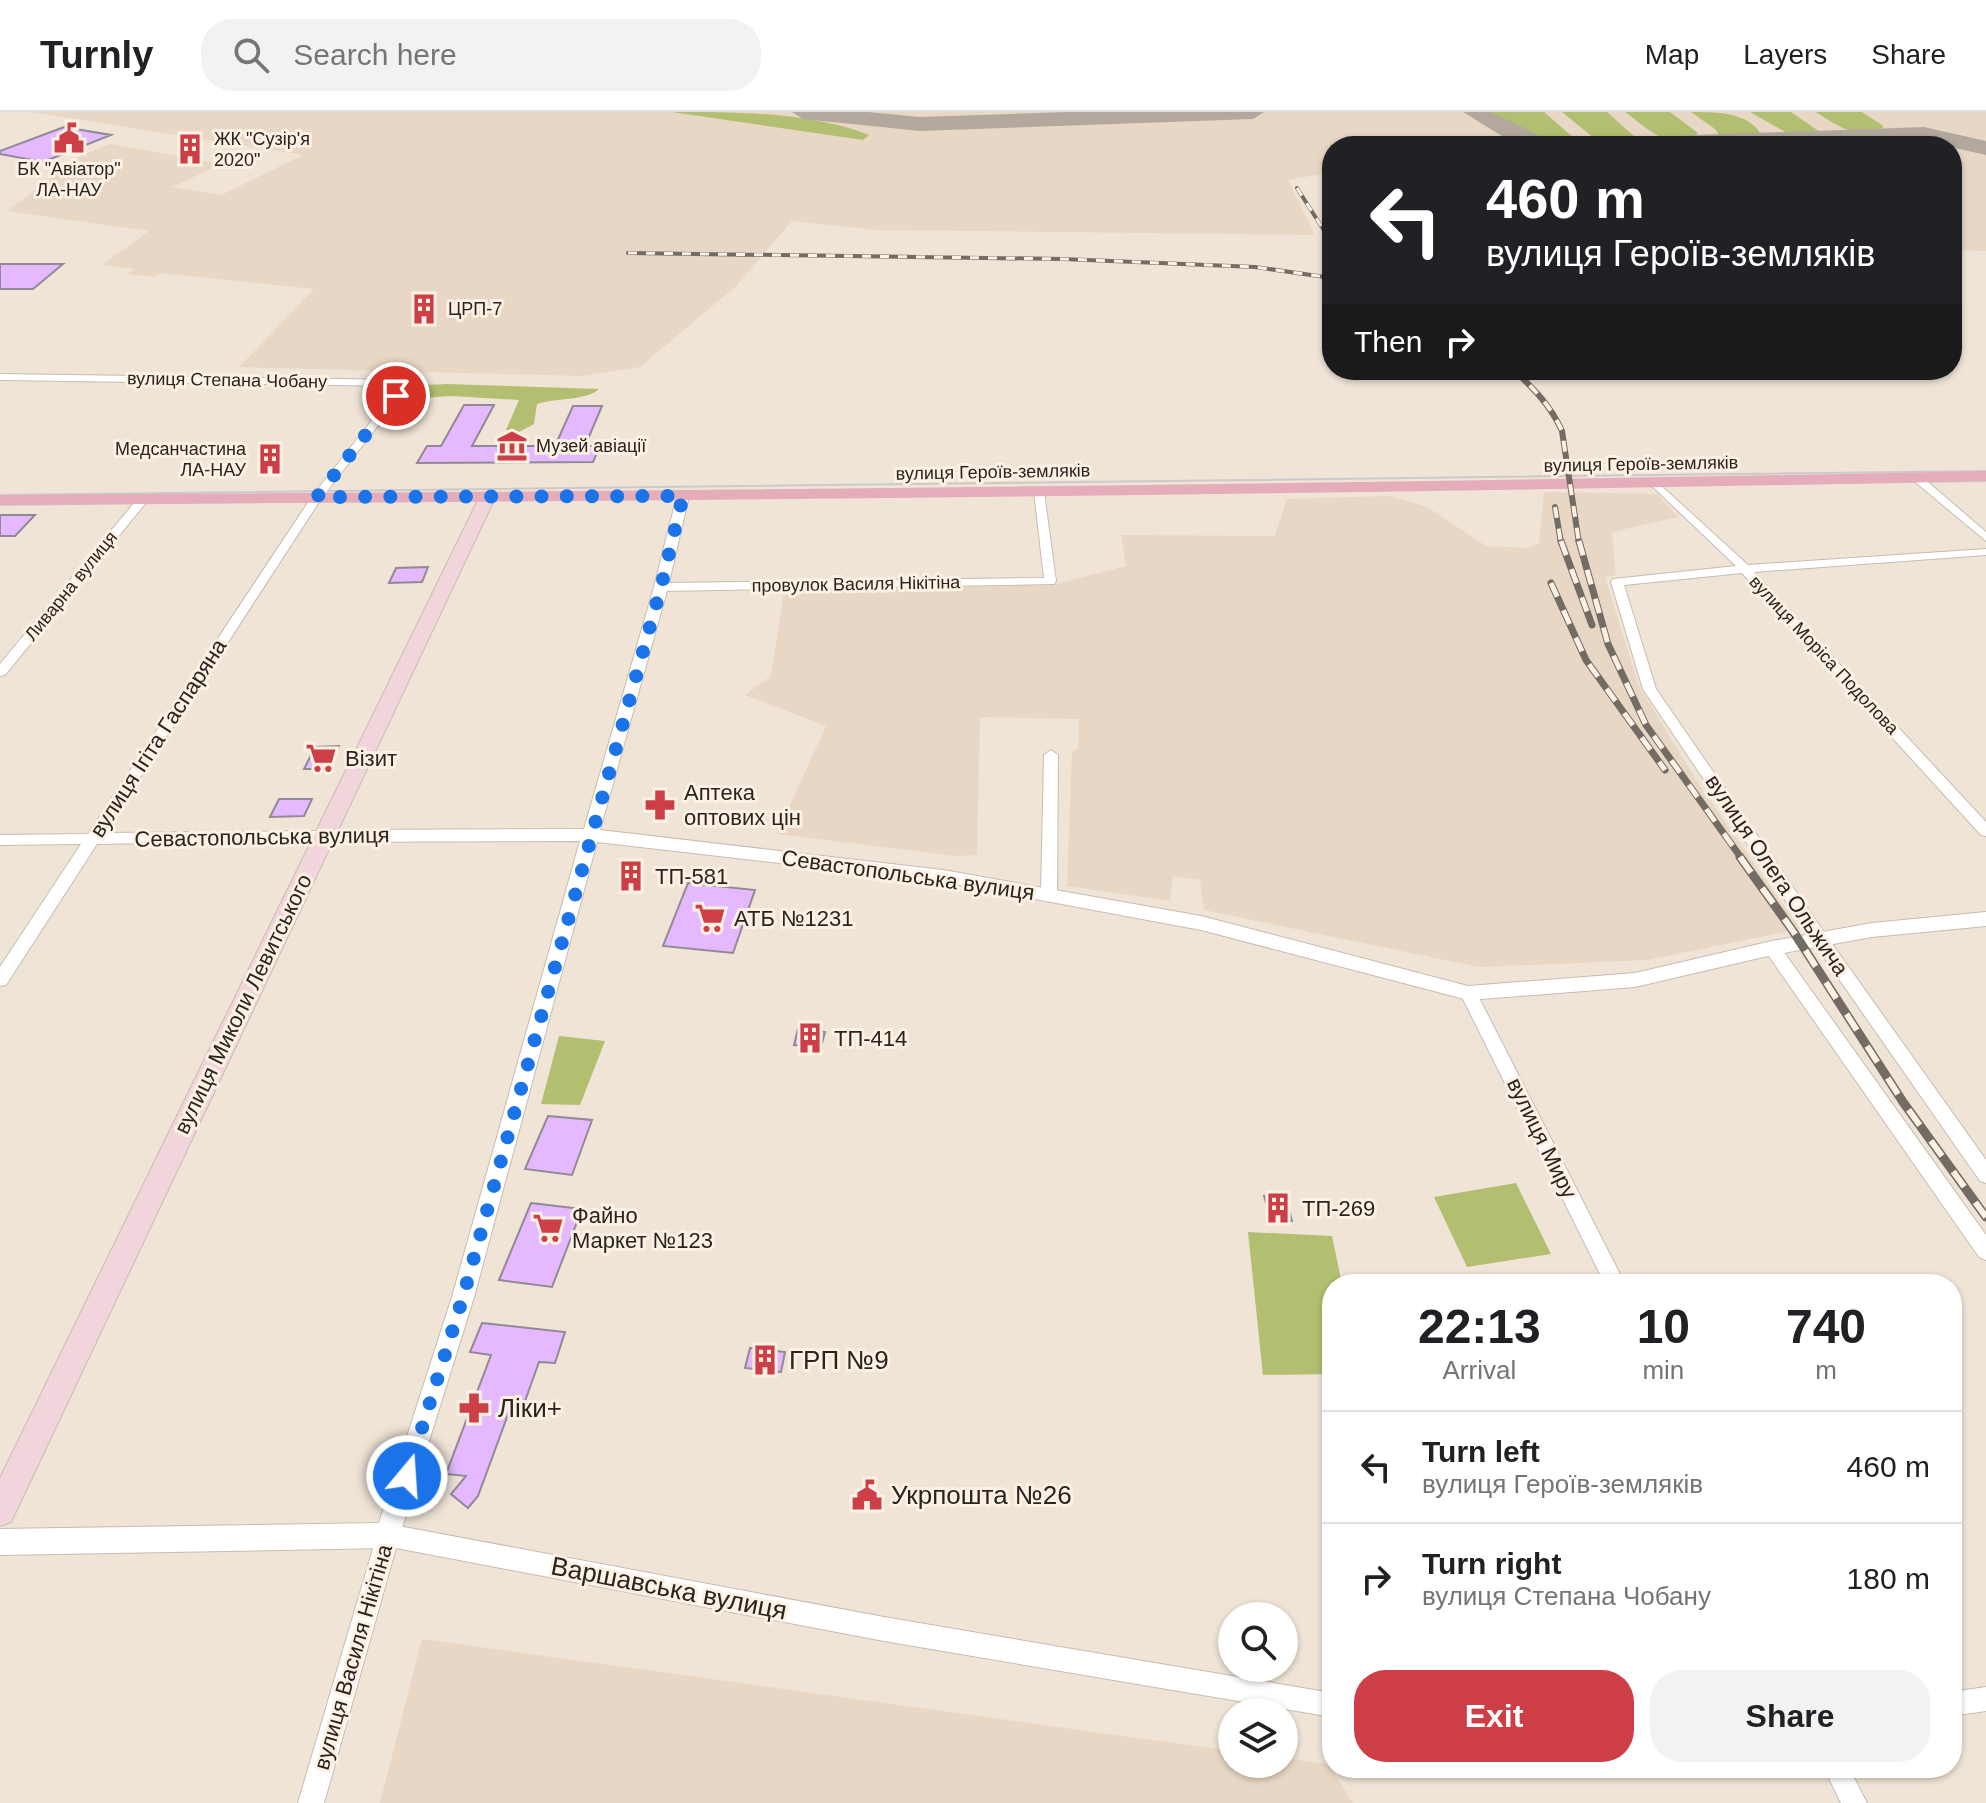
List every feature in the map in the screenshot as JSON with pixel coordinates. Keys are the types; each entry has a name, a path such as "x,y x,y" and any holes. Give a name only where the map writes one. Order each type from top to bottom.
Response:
{"main road":[{"name":"вулиця Героїв-земляків","path":"0,500 1039,492 1656,484 1986,476"},
{"name":"вулиця Миколи Левитського","path":"0,1511 487,498"}],"street":[{"name":"вулиця Степана Чобану","path":"0,377 406,383 317,497"},
{"path":"1918,479 1986,538"},
{"name":"вулиця Моріса Подолова","path":"1656,484 1745,569 1986,831"},
{"name":"провулок Василя Нікітіна","path":"661,587 1050,581 1039,492"},
{"name":"вулиця Василя Нікітіна","path":"311,1803 388,1535 463,1297 661,587 683,496"},
{"name":"вулиця Ігіта Гаспаряна","path":"0,980 317,497"},
{"name":"Ливарна вулиця","path":"0,672 143,499"},
{"path":"1745,569 1986,552"},
{"name":"вулиця Олега Ольжича","path":"1745,569 1617,582 1650,689 1986,1175"},
{"path":"1049,895 1051,755"},
{"name":"Севастопольська вулиця","path":"0,840 590,835 943,876 1049,895 1201,923 1468,993 1635,980 1772,948 1822,942 1872,930 1986,919"},
{"name":"вулиця Олега Ольжича","path":"1772,948 1986,1251"},
{"name":"вулиця Миру","path":"1468,993 1610,1274"},
{"name":"Варшавська вулиця","path":"0,1542 388,1535 884,1629 1322,1703"},
{"path":"1962,1703 1986,1699"},
{"path":"1841,1778 1854,1803"}],"shaded area":[{"path":"31,112 1986,112 1986,251 1962,250 1962,136 1322,136 1322,174 1288,180 1315,235 876,230 792,221 736,286 640,367 581,376 239,367 314,289 161,273 153,277 127,274 135,269 102,265 149,231 7,211 80,156 110,144 222,164 172,187 221,195 303,155"},
{"path":"1544,492 1657,494 1678,517 1612,532 1616,576 1605,577 1639,686 1702,789 1800,929 1647,960 1479,967 1204,910 1200,880 1173,876 1170,901 1067,886 1072,752 1078,748 1079,719 980,717 977,855 957,856 777,834 826,726 745,695 771,676 784,591 1053,585 1126,566 1121,535 1275,536 1287,499 1389,496 1427,507 1486,546 1528,548 1539,543"},
{"path":"422,1639 1218,1749 1218,1778 1298,1778 1298,1760 1322,1763 1322,1778 1337,1778 1353,1803 380,1803"}],"green space":[{"path":"672,112 747,113 798,118 847,127 869,135 863,140"},
{"path":"1487,112 1544,112 1572,136 1527,136"},
{"path":"1562,112 1607,112 1634,136 1592,136"},
{"path":"1625,112 1670,112 1698,133 1694,136 1660,136"},
{"path":"1691,112 1739,117 1760,133 1719,136 1715,129"},
{"path":"1750,112 1791,112 1820,132 1789,134"},
{"path":"1816,112 1862,112 1883,128 1856,132"},
{"path":"426,385 599,389 586,396 537,404 534,424 519,432 506,430 519,400 451,396 421,398 415,392"},
{"path":"559,1036 605,1041 580,1105 541,1104"},
{"path":"1516,1183 1551,1254 1467,1267 1434,1197"},
{"path":"1248,1232 1332,1236 1340,1274 1322,1274 1322,1374 1263,1375"}],"building":[{"name":"БК \"Авіатор\" ЛА-НАУ","path":"64,127 111,135 43,162 0,154 0,151"},
{"path":"0,264 63,264 33,289 0,289"},
{"path":"464,405 494,405 472,446 555,446 573,406 602,406 585,446 600,446 593,462 417,463 427,446 441,446"},
{"path":"0,515 35,515 15,536 0,536"},
{"path":"428,567 422,582 389,583 396,568"},
{"name":"Візит","path":"339,746 328,769 304,769 315,747"},
{"path":"279,799 312,799 304,816 270,817"},
{"name":"АТБ №1231","path":"688,883 755,890 733,953 663,946"},
{"name":"ТП-414","path":"798,1029 825,1032 821,1047 794,1045"},
{"path":"548,1116 592,1120 572,1175 525,1169"},
{"name":"ТП-269","path":"1285,1194 1292,1221 1272,1223 1264,1196"},
{"name":"Файно Маркет №123","path":"531,1203 582,1209 552,1287 499,1280"},
{"path":"482,1323 565,1332 555,1363 539,1362 525,1401 513,1401 478,1496 468,1508 451,1494 466,1476 446,1474 491,1355 470,1352"},
{"name":"ГРП №9","path":"750,1348 785,1352 781,1372 745,1368"}],"taxiway":[{"path":"803,112 920,124 1253,112"},
{"path":"1474,112 1518,136"},
{"path":"1868,136 1933,136"},
{"path":"1962,143 1986,148"}],"railway":[{"path":"1297,188 1322,227"},
{"path":"628,253 1063,259 1255,267 1322,277"},
{"path":"1524,380 1541,398 1562,431 1579,543"},
{"path":"1555,507 1561,543"},
{"path":"1561,541 1592,625"},
{"path":"1579,541 1608,644 1646,725 1742,859"},
{"path":"1551,583 1586,660 1665,770"},
{"path":"1740,857 1793,931 1903,1102 1986,1217"}],"place":[{"name":"БК \"Авіатор\" ЛА-НАУ","path":"69,138"},
{"name":"ЖК \"Сузір'я 2020\"","path":"190,149"},
{"name":"ЦРП-7","path":"424,309"},
{"name":"Музей авіації","path":"512,446"},
{"name":"Медсанчастина ЛА-НАУ","path":"270,459"},
{"name":"Візит","path":"321,758"},
{"name":"Аптека оптових цін","path":"660,805"},
{"name":"ТП-581","path":"631,876"},
{"name":"АТБ №1231","path":"710,918"},
{"name":"ТП-414","path":"810,1038"},
{"name":"ТП-269","path":"1278,1208"},
{"name":"Файно Маркет №123","path":"548,1228"},
{"name":"ГРП №9","path":"765,1360"},
{"name":"Ліки+","path":"474,1408"},
{"name":"Укрпошта №26","path":"867,1495"}],"route":[{"path":"396,396 317,497 683,496 661,587 513,1120 463,1297 407,1476"}]}
